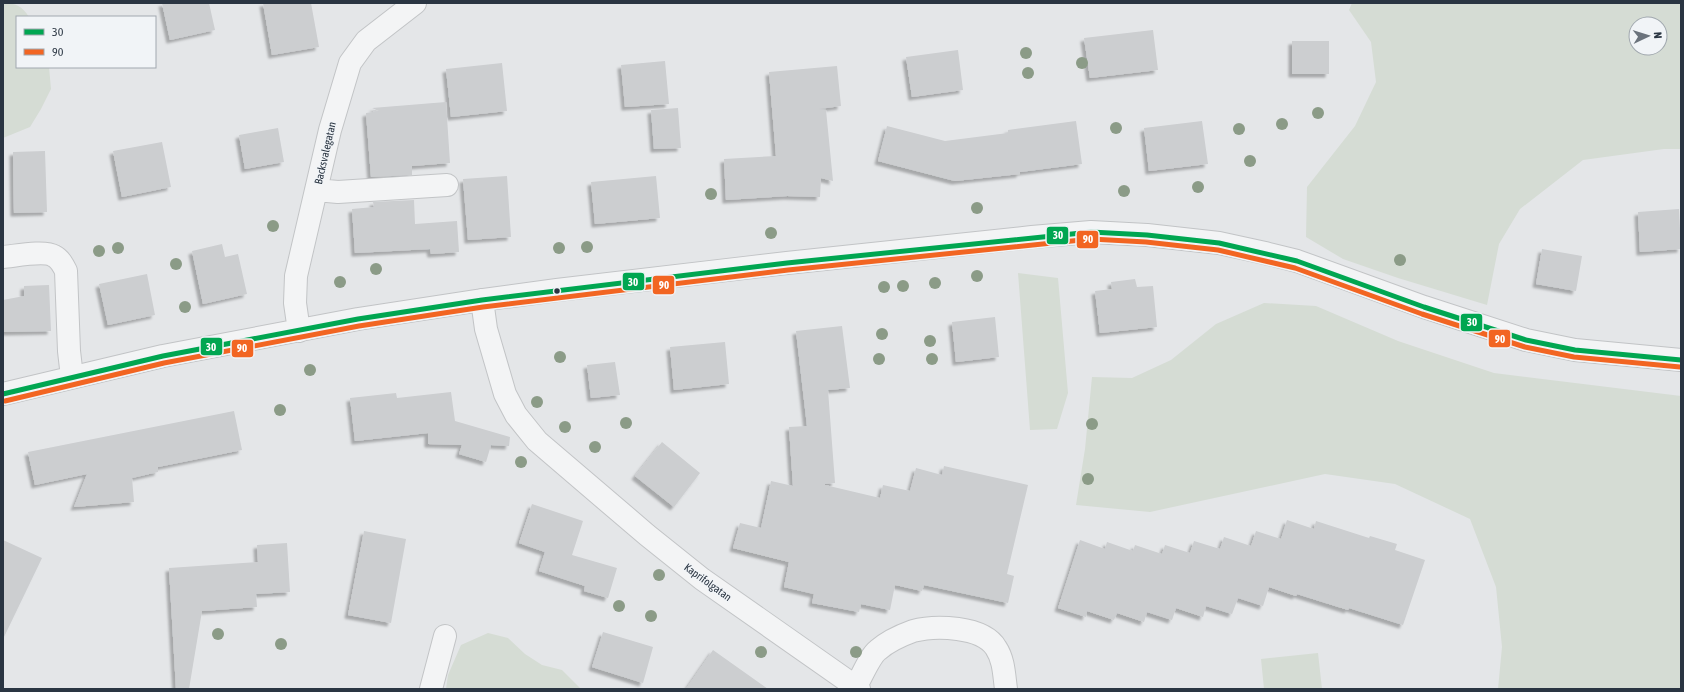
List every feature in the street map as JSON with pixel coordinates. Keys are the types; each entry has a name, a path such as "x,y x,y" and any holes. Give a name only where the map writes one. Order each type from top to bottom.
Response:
{"street":[{"name":"Backsvalegatan","path":"299,331 295,303 296,276 330,130 350,63 366,41 415,3"},
{"path":"316,190 338,192 447,184"},
{"path":"3,394 162,356 358,319 482,300 794,262 1090,232 1147,235 1219,243 1265,252 1297,261 1424,307 1526,340 1575,350 1681,360"},
{"path":"3,257 44,254 54,256 62,263 66,271 69,351 72,378"},
{"name":"Kaprifolgatan","path":"482,300 486,329 505,394 516,415 537,441 646,535 702,579 858,688"},
{"path":"858,688 877,651 907,634 931,628 958,630 982,635 996,647 1001,658 1006,689"},
{"path":"431,689 445,636"}],"shaded area":[{"path":"3,3 18,6 24,10 28,16 16,16 16,68 49,68 51,89 30,127 3,138"},
{"path":"1352,3 1681,3 1681,149 1664,149 1583,160 1520,209 1499,244 1487,305 1398,278 1343,259 1306,237 1307,187 1355,126 1376,82 1371,42 1349,10"},
{"path":"1018,273 1058,278 1068,393 1057,429 1030,430"},
{"path":"1264,303 1316,306 1398,341 1494,373 1681,396 1681,689 1498,689 1502,647 1496,587 1470,519 1395,484 1325,474 1150,512 1076,505 1085,449 1092,377 1132,378 1171,360 1216,324"},
{"path":"488,633 508,638 525,654 542,665 562,670 581,689 446,689 448,675 461,645"},
{"path":"1318,653 1322,689 1264,689 1261,659"}],"building":[{"path":"162,3 209,3 215,30 170,40"},
{"path":"263,3 311,3 319,47 272,55"},
{"path":"1153,30 1158,70 1090,78 1084,38"},
{"path":"1292,41 1329,41 1329,74 1292,74"},
{"path":"958,50 963,90 912,97 906,57"},
{"path":"665,61 669,104 625,107 621,65"},
{"path":"502,63 507,111 451,117 446,69"},
{"path":"837,66 841,106 819,109 826,110 833,181 821,178 820,197 787,196 726,200 724,159 776,156 769,72"},
{"path":"446,102 450,163 412,166 412,175 371,177 366,113 379,111 372,108"},
{"path":"678,108 681,148 654,149 651,110"},
{"path":"1076,121 1082,164 1020,172 1020,174 955,181 878,161 887,126 945,141 1008,133 1008,130"},
{"path":"1202,121 1208,164 1149,171 1144,128"},
{"path":"278,128 284,162 245,169 239,135"},
{"path":"162,142 171,187 122,197 113,151"},
{"path":"45,151 47,212 14,213 13,152"},
{"path":"507,176 511,237 468,240 463,179"},
{"path":"656,176 660,218 595,224 591,182"},
{"path":"414,200 415,224 457,221 459,252 431,254 430,249 355,253 352,209 374,207 373,202"},
{"path":"1679,209 1681,249 1640,252 1638,212"},
{"path":"222,244 225,257 238,254 247,294 203,304 192,251"},
{"path":"1542,249 1582,256 1576,291 1536,284"},
{"path":"147,274 155,315 108,325 99,284"},
{"path":"1135,279 1137,287 1153,286 1157,327 1100,333 1095,291 1112,289 1111,282"},
{"path":"49,285 51,331 3,332 3,300 24,296 24,286"},
{"path":"995,317 999,357 956,362 952,322"},
{"path":"842,326 850,388 828,390 835,483 825,485 880,498 883,485 910,491 916,468 942,475 944,466 1028,485 1007,574 1014,576 1008,603 924,585 922,591 895,585 890,610 861,604 859,612 812,603 814,594 784,587 789,562 733,548 740,523 761,528 771,481 793,486 789,427 807,426 796,331"},
{"path":"725,342 729,384 674,390 670,347"},
{"path":"615,362 620,395 591,398 587,365"},
{"path":"451,392 455,421 510,437 509,446 491,445 486,462 459,454 462,445 428,444 428,433 355,441 350,398 396,393 397,398"},
{"path":"234,411 242,450 158,467 158,472 132,478 134,502 74,507 87,474 35,485 28,452"},
{"path":"662,442 700,473 674,507 635,476"},
{"path":"532,504 583,521 572,555 617,568 608,598 584,591 585,586 539,571 545,552 519,543"},
{"path":"1287,520 1314,529 1316,521 1369,538 1370,536 1397,544 1395,550 1425,560 1403,625 1349,608 1348,610 1269,587 1263,606 1238,598 1232,614 1206,606 1203,617 1176,608 1172,620 1147,612 1144,622 1117,613 1114,620 1087,611 1086,617 1058,608 1080,540 1105,549 1107,542 1133,551 1135,545 1162,554 1165,545 1190,553 1194,541 1220,549 1224,537 1251,546 1256,531 1281,539"},
{"path":"364,531 406,539 391,623 348,615"},
{"path":"3,540 42,558 3,639"},
{"path":"287,543 290,592 256,594 257,607 202,611 189,689 176,689 169,568 258,562 257,545"},
{"path":"603,632 653,647 643,683 592,667"},
{"path":"713,650 768,689 686,689"}],"transit line":[{"name":"30","path":"3,394 163,356 358,319 482,300 787,263 1091,232 1147,235 1219,243 1297,261 1424,307 1526,340 1575,350 1681,360"},
{"name":"90","path":"5,401 164,363 359,326 483,307 788,270 1091,239 1146,242 1218,250 1295,268 1422,314 1525,347 1574,357 1680,367"}]}
